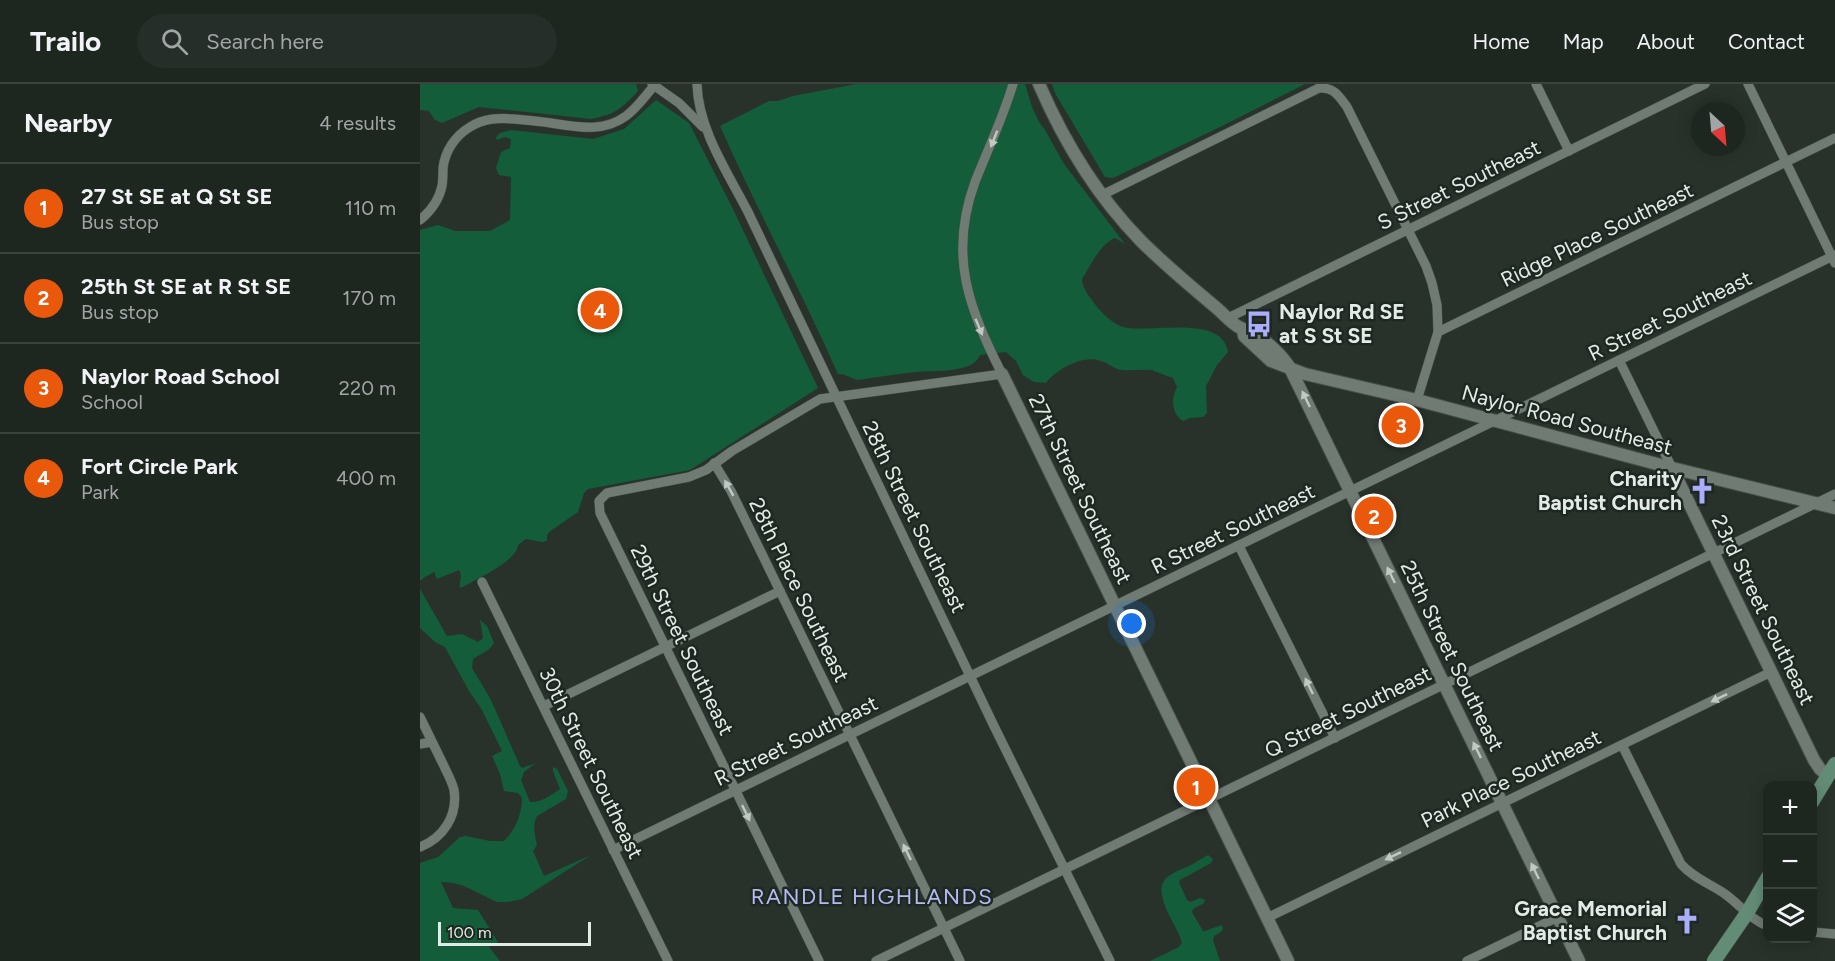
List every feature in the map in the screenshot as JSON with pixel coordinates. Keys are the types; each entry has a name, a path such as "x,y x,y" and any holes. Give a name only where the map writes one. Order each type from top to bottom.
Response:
{"main road":[{"path":"1817,794 1831,770"},
{"path":"1714,961 1763,884"},
{"path":"1725,961 1736,940 1746,912"}],"street":[{"path":"679,103 692,97 697,84"},
{"name":"28th Street Southeast","path":"697,84 699,104 708,134 1110,961"},
{"name":"27th Street Southeast","path":"1013,84 1000,124 972,190 966,214 963,266 971,306 982,334 1288,961"},
{"name":"Naylor Road Southeast","path":"1039,84 1072,149 1102,195 1121,219 1145,245 1243,329 1244,336 1271,361 1327,380 1417,400 1672,468 1835,508"},
{"path":"1536,84 1569,151"},
{"name":"S Street Southeast","path":"1228,318 1705,84"},
{"path":"1748,84 1834,258"},
{"path":"420,220 430,211 440,194 444,162 451,144 469,127 484,120 503,118 584,129 599,127 626,116 653,85 696,118 708,134"},
{"path":"1102,195 1319,88 1329,88 1347,107 1426,266 1432,283 1437,305 1438,332 1417,400"},
{"name":"Ridge Place Southeast","path":"1438,332 1835,138"},
{"name":"R Street Southeast","path":"613,850 1619,360 1834,258"},
{"name":"23rd Street Southeast","path":"1619,360 1814,760 1831,770"},
{"name":"25th Street Southeast","path":"1290,368 1579,961"},
{"path":"714,463 820,399 1002,374"},
{"name":"29th Street Southeast","path":"714,463 706,470 689,477 611,492 603,497 598,505 819,961"},
{"name":"28th Place Southeast","path":"714,463 731,491 960,961"},
{"name":"Q Street Southeast","path":"876,961 1835,494"},
{"path":"1239,546 1335,738"},
{"name":"30th Street Southeast","path":"482,582 668,961"},
{"path":"544,706 780,591"},
{"name":"Park Place Southeast","path":"1267,918 1771,672"},
{"path":"420,717 452,782 454,791 451,818 445,829 436,838 420,847"},
{"path":"420,744 432,742"},
{"path":"1622,745 1681,864 1690,873 1725,894 1763,923"},
{"path":"1467,961 1558,917"},
{"path":"1817,932 1835,934"}],"green space":[{"path":"420,84 636,84 638,91 618,110 591,119 479,107 442,123 435,120 429,111 420,110"},
{"path":"856,84 1025,84 1039,122 1064,164 1125,244 1115,238 1105,245 1082,279 1084,289 1094,303 1110,320 1123,327 1199,329 1213,333 1223,340 1228,352 1217,365 1206,386 1207,413 1203,417 1183,421 1174,410 1173,400 1177,387 1173,378 1151,370 1119,369 1094,359 1079,361 1063,368 1046,383 1034,382 1023,375 1016,361 1006,352 980,355 970,365 951,370 915,372 858,380 838,374 720,126 769,101"},
{"path":"1052,84 1305,84 1113,178 1105,177 1055,93"},
{"path":"656,100 689,123 732,207 818,388 690,470 588,489 584,493 578,512 549,532 547,541 526,539 518,545 516,551 504,563 463,587 460,588 459,570 437,579 434,572 420,581 420,230 438,225 455,231 490,231 510,220 511,177 499,175 496,168 501,152 510,148 511,139 505,137 497,140 496,137 500,133 511,130 593,139 624,129"},
{"path":"420,589 447,636 462,634 478,642 483,638 480,620 487,626 494,643 473,659 472,668 491,700 520,766 522,768 536,763 524,772 521,780 530,802 542,800 560,789 553,767 557,769 568,791 566,799 537,816 535,820 537,845 533,851 544,876 591,855 522,899 508,902 497,902 464,886 441,882 453,908 478,910 498,942 489,947 500,961 420,961 420,863 438,857 460,837 504,841 518,821 522,798 518,793 504,791 492,756 502,751 482,710 445,647 435,642 420,628"},
{"path":"1208,855 1213,859 1211,863 1179,882 1187,900 1190,902 1200,898 1205,900 1192,912 1203,931 1221,925 1223,927 1213,940 1220,961 1150,961 1179,947 1182,943 1164,902 1162,886 1164,881 1174,873"}],"place":[{"name":"Fort Circle Park","path":"600,310"},
{"name":"Naylor Rd SE at S St SE","path":"1259,324"},
{"name":"Naylor Road School","path":"1401,425"},
{"name":"Charity Baptist Church","path":"1702,491"},
{"name":"25th St SE at R St SE","path":"1374,516"},
{"name":"27 St SE at Q St SE","path":"1196,787"},
{"name":"Grace Memorial Baptist Church","path":"1687,921"}],"district":[{"name":"RANDLE HIGHLANDS","path":"872,896"}]}
